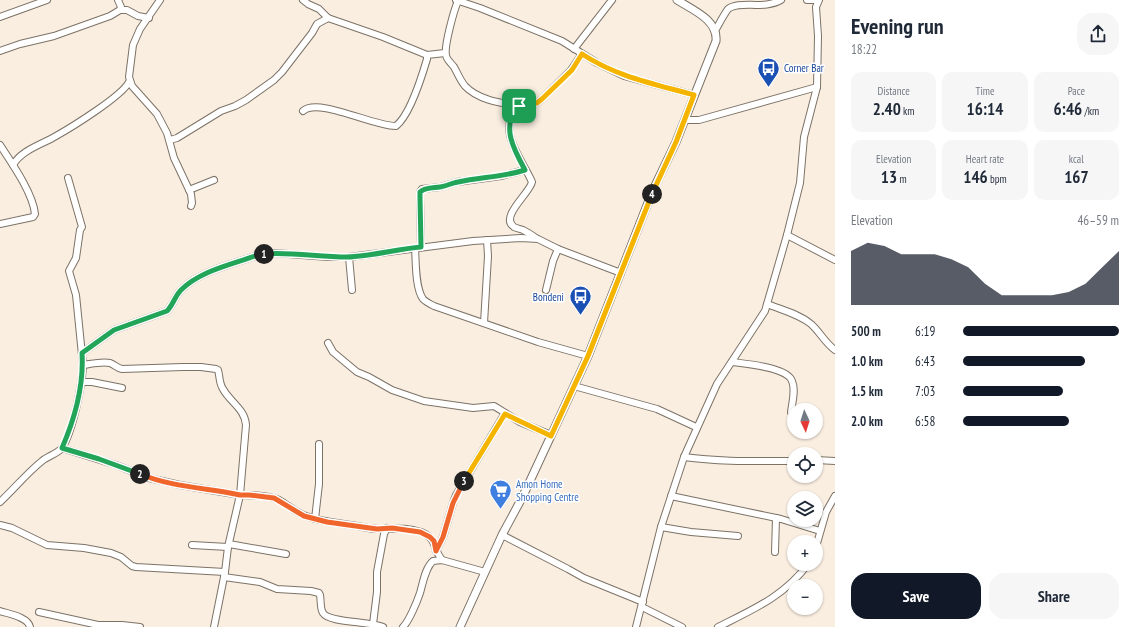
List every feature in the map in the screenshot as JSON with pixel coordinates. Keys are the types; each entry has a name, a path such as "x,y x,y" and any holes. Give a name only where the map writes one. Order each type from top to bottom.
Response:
{"main road":[{"path":"460,627 502,535 523,496 588,356 653,190 676,142 716,41 715,31 710,22 677,0"}],"street":[{"path":"0,17 47,0"},
{"path":"118,0 121,7 120,10"},
{"path":"13,164 20,156 58,136 123,91 129,82 133,45 140,29 160,0"},
{"path":"303,0 319,9 328,18 383,37 427,55 445,53"},
{"path":"582,54 572,70 542,99 537,103 519,106 488,99 471,91 460,79 445,53 457,0 562,41 574,50 582,54 597,63 624,76 694,95"},
{"path":"574,50 612,0"},
{"path":"715,31 727,10 732,5 742,2 772,4 781,0"},
{"path":"636,627 643,604 661,527 684,457 696,427 717,384 765,311 787,235 800,183 804,137 817,87 818,36 816,7 819,0 807,0"},
{"path":"0,51 20,44 54,36 110,16 120,10 127,10 138,16 149,18"},
{"path":"170,140 178,138 221,111 235,106 268,85 282,72 312,33 317,24 328,18"},
{"path":"303,111 306,108 315,106 396,126 402,120 421,82 427,55"},
{"path":"129,82 157,114 170,140 174,158 189,190 192,200 191,206"},
{"path":"685,120 699,120 817,87"},
{"path":"519,106 511,118 508,126 515,149 532,182 532,186 512,211 510,222 514,226 558,249 621,273"},
{"path":"0,145 13,164 29,197 35,214 33,217 27,219 0,224"},
{"path":"525,170 501,176 422,189 420,192 418,247 418,281 421,295 424,301 434,306 538,342 588,356"},
{"path":"0,502 42,460 62,448 75,415 83,365 76,295 69,271 74,262 80,230 82,228 68,178"},
{"path":"189,190 214,180"},
{"path":"787,235 835,260"},
{"path":"82,353 114,330 164,313 172,305 181,290 204,274 264,254 300,254 328,257 349,257 418,247 488,240 521,238 538,239"},
{"path":"484,323 488,240"},
{"path":"546,290 550,272 558,249"},
{"path":"349,257 352,290"},
{"path":"767,304 806,320 835,350"},
{"path":"328,343 333,352 357,372 399,393 424,401 474,408 494,406 505,414 551,436"},
{"path":"732,362 764,367 789,376 793,383 794,389 792,403"},
{"path":"83,365 105,363 122,369 201,367 218,370 221,386 243,413 245,418 240,495 228,545 214,627"},
{"path":"81,382 92,382 122,388"},
{"path":"574,386 657,409 696,427"},
{"path":"436,551 443,537 456,495 505,414"},
{"path":"316,519 319,488 319,444"},
{"path":"62,448 116,465 149,478 240,495 274,498 304,516 327,522 377,529 392,528 420,532 430,537 434,541 436,551 442,560"},
{"path":"684,457 705,460 787,461"},
{"path":"823,460 835,461"},
{"path":"671,496 776,518 820,531"},
{"path":"819,535 826,512 835,496"},
{"path":"775,552 776,518"},
{"path":"0,526 12,528 47,545 84,548 111,553 121,557 132,566 136,567 224,574 260,582 277,589 301,590 319,593 323,614 336,623 373,624 383,627"},
{"path":"661,527 691,532 738,536"},
{"path":"373,624 377,592 377,572 384,534 387,528"},
{"path":"502,535 584,578 643,604 671,622 682,627"},
{"path":"192,545 228,545 286,554"},
{"path":"403,627 420,595 430,564 433,561 442,560 485,572"},
{"path":"718,627 754,609 779,594 802,571"},
{"path":"0,611 27,621 30,627"},
{"path":"39,612 98,625 122,624 140,627"}],"place":[{"name":"Corner Bar","path":"768,88"},
{"name":"Bondeni","path":"580,316"},
{"name":"Amon Home Shopping Centre","path":"500,510"}],"route":[{"path":"582,54 624,76 694,95 676,142 653,190 588,356 551,436 505,414 456,495 443,537 436,551 434,541 430,537 420,532 392,528 377,529 327,522 304,516 274,498 240,495 149,478 99,459 62,448 75,415 82,374 82,353 114,330 164,313 172,305 181,290 204,274 255,256 275,253 349,257 421,247 420,192 422,189 440,187 457,182 513,174 525,170 515,149 508,126 515,110 519,106 537,103 542,99 572,70 582,54"}]}
